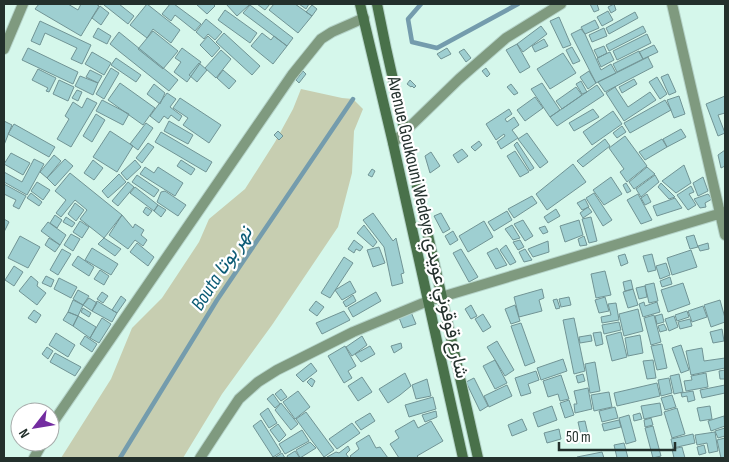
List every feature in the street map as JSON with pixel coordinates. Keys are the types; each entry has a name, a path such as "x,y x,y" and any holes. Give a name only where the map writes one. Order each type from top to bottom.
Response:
{"street":[{"path":"4,49 23,4"},
{"name":"Avenue Goukouni Wedeye شارع قوقوني عويدي","path":"360,4 464,458"},
{"name":"Avenue Goukouni Wedeye شارع قوقوني عويدي","path":"377,4 478,458"},
{"path":"393,142 459,79 506,38 560,4"},
{"path":"672,4 723,212 725,235"},
{"path":"60,412 292,75 326,35 364,18"},
{"path":"200,458 218,428 240,399 258,382 277,370 353,332 428,302 723,212"}],"green space":[{"path":"301,89 353,99 363,109 354,131 352,173 338,227 272,325 222,394 183,458 61,458 111,379 132,328 162,298 199,242 209,219 245,189 275,142 293,109"}],"building":[{"path":"39,4 68,4 78,10 81,4 96,4 99,6 81,36 35,9"},
{"path":"105,4 119,4 134,16 128,24"},
{"path":"147,4 180,30 171,43 153,29 147,38 130,25"},
{"path":"170,4 174,4 201,24 195,31 175,15 171,21 162,14"},
{"path":"196,4 213,4 215,6 207,14"},
{"path":"226,4 249,4 249,5 237,16"},
{"path":"257,4 270,4 265,10"},
{"path":"274,4 295,4 312,16 298,33 269,10"},
{"path":"299,4 309,4 306,9"},
{"path":"590,4 597,4 599,10 594,12"},
{"path":"614,4 616,10 611,13 608,7"},
{"path":"250,5 293,38 287,46 243,13"},
{"path":"312,5 317,9 312,16 306,12"},
{"path":"100,6 109,13 101,25 92,18"},
{"path":"225,10 257,33 250,43 218,20"},
{"path":"608,11 613,20 602,26 597,17"},
{"path":"635,12 638,18 609,34 606,28"},
{"path":"559,17 571,45 563,48 550,21"},
{"path":"206,19 222,32 215,40 208,34 204,39 196,32"},
{"path":"595,20 599,28 585,34 581,27"},
{"path":"40,21 91,45 82,64 71,59 77,48 45,33 40,45 31,41"},
{"path":"541,26 547,34 523,52 517,44"},
{"path":"643,26 646,32 609,51 606,45"},
{"path":"98,28 111,36 107,44 93,37"},
{"path":"604,28 607,36 592,42 589,35"},
{"path":"581,29 601,70 611,64 616,73 596,83 571,34"},
{"path":"153,31 178,51 163,69 138,49"},
{"path":"119,32 178,80 169,91 110,44"},
{"path":"224,33 260,66 252,75 216,42"},
{"path":"262,33 271,40 274,36 287,46 273,64 251,46"},
{"path":"647,34 651,43 617,60 613,51"},
{"path":"208,36 220,48 212,57 200,45"},
{"path":"544,39 548,46 535,52 532,46"},
{"path":"517,44 530,67 520,73 506,50"},
{"path":"654,45 658,52 643,59 639,52"},
{"path":"604,46 607,53 598,58 594,50"},
{"path":"572,47 580,61 573,64 566,50"},
{"path":"28,48 78,72 73,84 22,60"},
{"path":"182,48 201,62 187,82 174,72 181,62 175,58"},
{"path":"447,48 451,54 441,59 437,54"},
{"path":"464,49 471,58 466,62 459,52"},
{"path":"221,50 231,59 216,78 205,68"},
{"path":"639,51 643,59 617,72 613,64"},
{"path":"92,52 111,63 104,75 85,64"},
{"path":"610,52 614,60 601,67 597,58"},
{"path":"563,53 576,73 550,89 537,69"},
{"path":"648,57 653,67 605,92 598,82"},
{"path":"116,58 141,75 136,82 111,65"},
{"path":"199,63 207,70 197,82 189,75"},
{"path":"111,68 119,73 104,99 96,94"},
{"path":"486,68 490,74 487,77 482,71"},
{"path":"38,69 56,78 49,92 46,91 48,88 32,80"},
{"path":"90,70 102,76 98,83 86,77"},
{"path":"223,70 236,81 229,89 217,78"},
{"path":"303,71 306,74 299,83 296,80"},
{"path":"589,71 596,83 588,89 580,77"},
{"path":"668,74 676,92 669,95 661,77"},
{"path":"80,76 98,83 93,95 75,86"},
{"path":"657,77 667,94 660,99 649,82"},
{"path":"634,79 637,84 622,93 619,87"},
{"path":"59,80 74,87 68,101 53,94"},
{"path":"410,80 416,86 414,88 407,84"},
{"path":"581,81 587,92 582,94 576,84"},
{"path":"120,83 155,108 143,125 108,100"},
{"path":"542,83 560,110 550,117 531,89"},
{"path":"154,84 165,93 160,104 147,94"},
{"path":"511,84 518,93 514,95 507,87"},
{"path":"597,85 604,95 557,126 550,117"},
{"path":"576,87 582,95 562,109 556,101"},
{"path":"615,87 628,107 650,92 656,100 624,121 606,93"},
{"path":"77,90 82,92 78,101 72,98"},
{"path":"167,93 176,99 170,107 182,116 179,121 171,115 168,119 164,116 159,123 150,116"},
{"path":"679,96 685,114 674,118 667,100"},
{"path":"725,96 725,113 718,115 725,133 718,136 706,104"},
{"path":"535,97 543,108 525,121 517,110"},
{"path":"87,98 97,103 71,147 57,139 69,119 65,116 73,102 82,108"},
{"path":"180,98 221,125 209,143 183,125 188,118 173,108"},
{"path":"102,100 129,114 123,125 96,111"},
{"path":"665,100 671,110 630,133 624,123"},
{"path":"509,109 512,114 505,119 507,122 514,117 519,125 512,130 518,138 501,149 497,142 505,136 504,134 496,140 486,124"},
{"path":"593,109 599,117 574,131 569,123"},
{"path":"613,111 622,124 592,145 583,132"},
{"path":"96,114 105,120 92,142 83,136"},
{"path":"4,121 12,125 4,145"},
{"path":"169,121 193,135 188,144 164,131"},
{"path":"146,123 153,128 138,150 130,144"},
{"path":"14,124 55,147 49,157 8,134"},
{"path":"622,126 626,132 617,138 613,133"},
{"path":"681,129 686,137 667,147 663,139"},
{"path":"110,131 133,146 117,172 93,157"},
{"path":"278,131 283,136 279,140 274,135"},
{"path":"161,132 212,162 206,172 155,142"},
{"path":"527,133 548,162 540,168 518,139"},
{"path":"625,136 647,166 627,182 620,172 624,169 609,148"},
{"path":"605,139 610,146 583,167 577,161"},
{"path":"662,139 667,147 645,160 639,152"},
{"path":"479,141 482,145 475,151 471,147"},
{"path":"517,142 534,168 530,171 514,145"},
{"path":"148,143 154,147 142,163 136,158"},
{"path":"462,149 468,156 458,163 453,155"},
{"path":"725,150 725,166 721,168 718,155"},
{"path":"515,151 529,172 520,177 507,156"},
{"path":"431,152 440,166 430,173 425,156"},
{"path":"11,153 30,163 23,175 4,164"},
{"path":"54,155 61,161 47,178 40,172"},
{"path":"34,159 44,164 27,195 4,182 4,172 22,182"},
{"path":"65,159 73,166 55,186 47,178"},
{"path":"93,160 103,168 94,180 84,173"},
{"path":"135,160 141,167 127,180 121,173"},
{"path":"181,160 195,169 191,175 177,166"},
{"path":"573,164 586,182 547,210 536,194"},
{"path":"684,165 691,183 676,193 662,181"},
{"path":"145,167 154,173 158,167 183,183 175,196 140,174"},
{"path":"647,167 655,174 634,189 629,182"},
{"path":"372,169 375,171 372,177 368,175"},
{"path":"70,173 122,215 104,238 80,219 87,210 75,200 61,217 56,213 66,200 55,191"},
{"path":"119,174 126,182 108,198 102,191"},
{"path":"137,175 159,190 154,197 132,182"},
{"path":"655,175 659,182 641,197 636,189"},
{"path":"611,177 622,194 604,205 593,190"},
{"path":"703,177 708,191 698,196 693,183"},
{"path":"37,182 50,190 43,200 31,191"},
{"path":"128,182 134,187 118,206 112,201"},
{"path":"626,183 631,191 627,193 623,185"},
{"path":"661,183 675,197 669,199 658,187"},
{"path":"4,184 26,196 19,209 13,206 16,200 4,194"},
{"path":"691,186 694,192 689,194 696,205 688,210 677,195"},
{"path":"135,187 158,205 154,211 130,193"},
{"path":"165,191 186,205 178,216 157,202 161,192"},
{"path":"31,193 42,202 39,206 27,198"},
{"path":"594,193 612,220 603,226 586,198"},
{"path":"638,194 652,220 641,224 627,200"},
{"path":"647,194 651,202 645,205 641,198"},
{"path":"708,194 712,199 705,203 706,207 700,208 694,199"},
{"path":"532,196 537,203 514,218 508,209"},
{"path":"675,198 682,208 657,216 653,206"},
{"path":"585,199 589,207 582,210 577,203"},
{"path":"75,203 84,210 76,221 68,214"},
{"path":"158,205 166,210 161,217 154,211"},
{"path":"146,207 152,211 148,216 143,212"},
{"path":"588,207 592,212 583,218 580,213"},
{"path":"556,209 560,216 548,223 544,217"},
{"path":"507,211 512,220 494,231 488,222"},
{"path":"373,213 393,241 396,238 404,273 401,274 403,283 392,286 384,247 363,220"},
{"path":"441,213 450,229 443,233 434,216"},
{"path":"55,215 62,220 57,228 50,223"},
{"path":"122,215 133,228 135,224 144,230 141,235 147,240 143,246 135,240 128,249 109,235"},
{"path":"66,217 75,223 72,227 63,222"},
{"path":"591,217 597,241 589,243 582,219"},
{"path":"4,219 9,222 4,232"},
{"path":"523,220 533,236 525,241 514,224"},
{"path":"579,220 583,235 565,242 560,226"},
{"path":"80,221 89,227 82,238 73,232"},
{"path":"484,221 493,237 468,252 459,236"},
{"path":"48,222 66,235 60,245 41,231"},
{"path":"364,225 377,242 373,247 357,233"},
{"path":"512,225 520,238 513,240 505,229"},
{"path":"545,226 548,232 543,234 539,228"},
{"path":"453,231 458,240 450,245 445,236"},
{"path":"71,234 80,239 73,251 64,245"},
{"path":"694,235 698,247 690,249 686,237"},
{"path":"20,236 40,247 28,268 8,258"},
{"path":"584,236 587,245 580,246 578,239"},
{"path":"49,238 60,245 55,252 45,245"},
{"path":"104,238 121,249 115,256 98,244"},
{"path":"354,240 363,247 360,251 356,249 354,253 348,249"},
{"path":"520,240 524,247 518,250 513,242"},
{"path":"548,241 549,252 533,257 528,249"},
{"path":"137,243 154,257 148,266 130,252"},
{"path":"708,243 709,249 700,251 698,246"},
{"path":"506,245 516,262 510,265 500,250"},
{"path":"379,247 385,263 373,267 367,250"},
{"path":"92,248 118,264 111,275 85,260"},
{"path":"497,248 507,265 496,269 487,253"},
{"path":"62,249 71,254 58,275 50,270"},
{"path":"461,249 478,277 469,282 453,253"},
{"path":"525,249 532,260 524,262 519,252"},
{"path":"691,250 697,267 672,275 667,258"},
{"path":"625,254 628,263 621,266 618,256"},
{"path":"652,254 656,270 648,272 643,256"},
{"path":"78,256 94,267 89,276 72,265"},
{"path":"344,257 353,263 330,298 321,293"},
{"path":"666,263 670,275 660,279 656,266"},
{"path":"14,266 23,272 14,286 5,280"},
{"path":"100,270 109,276 104,285 94,279"},
{"path":"605,271 611,295 596,298 591,274"},
{"path":"31,276 38,282 37,286 46,293 37,305 19,291"},
{"path":"46,276 54,280 51,287 42,283"},
{"path":"670,277 672,284 662,287 660,281"},
{"path":"59,278 77,287 71,298 54,289"},
{"path":"631,280 633,289 625,291 623,282"},
{"path":"350,281 356,292 342,300 335,290"},
{"path":"654,283 658,301 649,303 645,285"},
{"path":"683,283 690,304 668,312 661,290"},
{"path":"645,286 647,297 639,299 636,288"},
{"path":"542,289 544,298 539,300 542,311 519,317 514,297"},
{"path":"633,289 638,305 628,308 623,292"},
{"path":"78,290 89,296 83,305 73,299"},
{"path":"102,292 108,296 103,303 97,299"},
{"path":"376,292 381,301 353,317 348,308"},
{"path":"353,295 356,301 346,307 343,302"},
{"path":"121,296 126,300 117,313 112,310"},
{"path":"569,297 571,305 561,307 559,299"},
{"path":"605,297 609,311 599,313 595,300"},
{"path":"89,298 97,303 92,311 83,305"},
{"path":"557,299 560,308 556,309 553,300"},
{"path":"73,300 83,305 78,316 68,312"},
{"path":"720,300 725,322 711,327 704,305"},
{"path":"97,301 117,313 112,322 92,311"},
{"path":"316,301 324,307 317,316 309,310"},
{"path":"644,302 645,306 657,302 660,312 643,317 639,304"},
{"path":"616,303 619,320 602,323 601,317 611,315 608,304"},
{"path":"471,305 477,316 471,319 465,309"},
{"path":"515,305 520,321 511,324 505,309"},
{"path":"703,306 707,317 692,322 688,311"},
{"path":"83,308 91,313 89,317 81,312"},
{"path":"638,309 643,331 624,336 619,314"},
{"path":"34,310 41,315 36,323 28,318"},
{"path":"344,311 350,320 322,334 316,323"},
{"path":"687,311 689,317 677,321 675,315"},
{"path":"68,312 78,316 73,326 63,320"},
{"path":"411,312 416,324 403,328 398,315"},
{"path":"483,314 491,327 483,332 475,319"},
{"path":"662,314 664,322 657,324 655,316"},
{"path":"654,315 661,342 651,345 644,318"},
{"path":"78,316 96,327 90,338 73,326"},
{"path":"674,316 678,327 669,331 665,319"},
{"path":"102,318 111,324 99,343 90,338"},
{"path":"574,318 585,371 574,374 563,320"},
{"path":"690,319 692,326 680,329 678,322"},
{"path":"619,322 621,330 604,334 602,325"},
{"path":"521,323 535,362 525,366 511,326"},
{"path":"664,324 667,330 660,332 658,326"},
{"path":"722,329 724,341 713,343 710,332"},
{"path":"601,332 603,344 596,346 593,333"},
{"path":"621,332 627,357 612,361 606,336"},
{"path":"56,333 75,345 68,357 49,345"},
{"path":"591,335 592,341 580,343 579,337"},
{"path":"640,335 643,353 628,356 625,338"},
{"path":"85,336 97,344 92,352 80,344"},
{"path":"362,336 367,345 352,356 346,347"},
{"path":"497,341 514,370 505,376 487,347"},
{"path":"401,343 402,348 394,353 391,346"},
{"path":"662,344 667,368 657,370 651,346"},
{"path":"681,345 689,370 681,373 672,348"},
{"path":"345,346 356,366 348,371 352,378 344,383 328,356"},
{"path":"370,346 375,354 361,362 355,354"},
{"path":"47,347 53,351 48,359 42,354"},
{"path":"702,348 704,361 725,358 725,368 691,375 686,351"},
{"path":"55,353 81,367 75,376 50,362"},
{"path":"563,359 567,371 541,380 537,368"},
{"path":"495,360 507,383 495,389 483,366"},
{"path":"653,360 656,378 647,379 643,361"},
{"path":"595,362 600,391 590,393 585,364"},
{"path":"311,363 317,371 303,382 296,375"},
{"path":"725,370 725,379 720,379 719,371"},
{"path":"536,371 539,380 528,384 531,393 521,396 515,378"},
{"path":"405,373 411,386 388,403 379,389"},
{"path":"706,373 708,387 686,391 684,381 692,380 691,376"},
{"path":"583,374 585,381 578,383 576,376"},
{"path":"679,374 683,392 674,394 670,376"},
{"path":"561,375 569,399 560,401 558,394 548,397 543,381"},
{"path":"362,377 372,392 358,401 348,386"},
{"path":"311,378 315,381 312,387 307,382"},
{"path":"474,378 488,406 480,411 466,382"},
{"path":"669,378 672,393 661,396 658,380"},
{"path":"427,379 431,396 416,399 412,385"},
{"path":"657,383 660,396 617,406 614,393"},
{"path":"507,385 512,396 489,407 484,396"},
{"path":"725,385 725,393 702,398 700,390"},
{"path":"588,388 592,409 575,413 574,404 577,404 574,391"},
{"path":"281,389 287,397 281,401 275,394"},
{"path":"298,391 310,407 295,419 283,402"},
{"path":"693,391 695,400 688,402 687,396 682,397 681,393"},
{"path":"609,392 612,407 594,411 591,395"},
{"path":"273,394 280,404 275,408 267,399"},
{"path":"672,395 676,407 665,410 661,398"},
{"path":"433,397 436,409 409,417 405,405"},
{"path":"569,400 574,415 565,418 560,403"},
{"path":"281,403 298,424 291,430 275,410"},
{"path":"660,403 662,415 644,419 641,406"},
{"path":"552,406 557,420 538,427 533,413"},
{"path":"710,406 712,419 700,421 697,408"},
{"path":"615,407 618,418 602,422 599,411"},
{"path":"268,408 277,423 269,428 260,414"},
{"path":"677,408 685,434 672,438 664,412"},
{"path":"436,411 437,417 425,422 422,415"},
{"path":"306,412 334,450 324,457 296,419"},
{"path":"370,413 375,421 361,430 355,422"},
{"path":"640,413 642,419 634,421 633,415"},
{"path":"629,415 636,441 626,444 619,418"},
{"path":"724,416 725,426 711,431 708,421"},
{"path":"651,418 653,425 645,427 644,420"},
{"path":"522,419 527,430 512,436 508,425"},
{"path":"261,420 281,452 273,457 253,426"},
{"path":"414,420 418,428 431,421 443,441 417,456 419,458 399,458 390,444 399,438 395,431"},
{"path":"619,420 621,427 604,431 602,424"},
{"path":"585,421 588,434 581,435 578,422"},
{"path":"352,423 360,433 337,449 329,439"},
{"path":"278,424 286,435 279,442 270,430"},
{"path":"653,426 661,456 653,458 645,428"},
{"path":"725,428 725,436 718,438 715,431"},
{"path":"559,429 561,439 547,443 544,433"},
{"path":"302,430 309,441 285,454 279,444"},
{"path":"715,432 718,451 709,453 707,443 697,445 695,435"},
{"path":"693,434 695,443 673,448 671,439"},
{"path":"369,435 376,448 380,447 388,458 352,458 350,456 359,449 356,443"},
{"path":"725,438 725,458 721,458 717,440"},
{"path":"310,442 316,448 300,458 296,450"},
{"path":"624,443 628,458 617,458 614,445"},
{"path":"704,445 706,453 699,455 697,447"},
{"path":"348,446 350,450 346,454 349,458 327,458 336,452 339,453"},
{"path":"682,447 685,458 674,458 672,449"},
{"path":"295,451 300,458 288,458 287,456"},
{"path":"602,452 604,458 577,458 577,457"},
{"path":"282,453 285,458 274,458"}],"waterway":[{"path":"421,4 408,19 412,42 437,48 518,4"},
{"name":"Bouta نهر بوتا","path":"120,458 217,300 353,99"}]}
